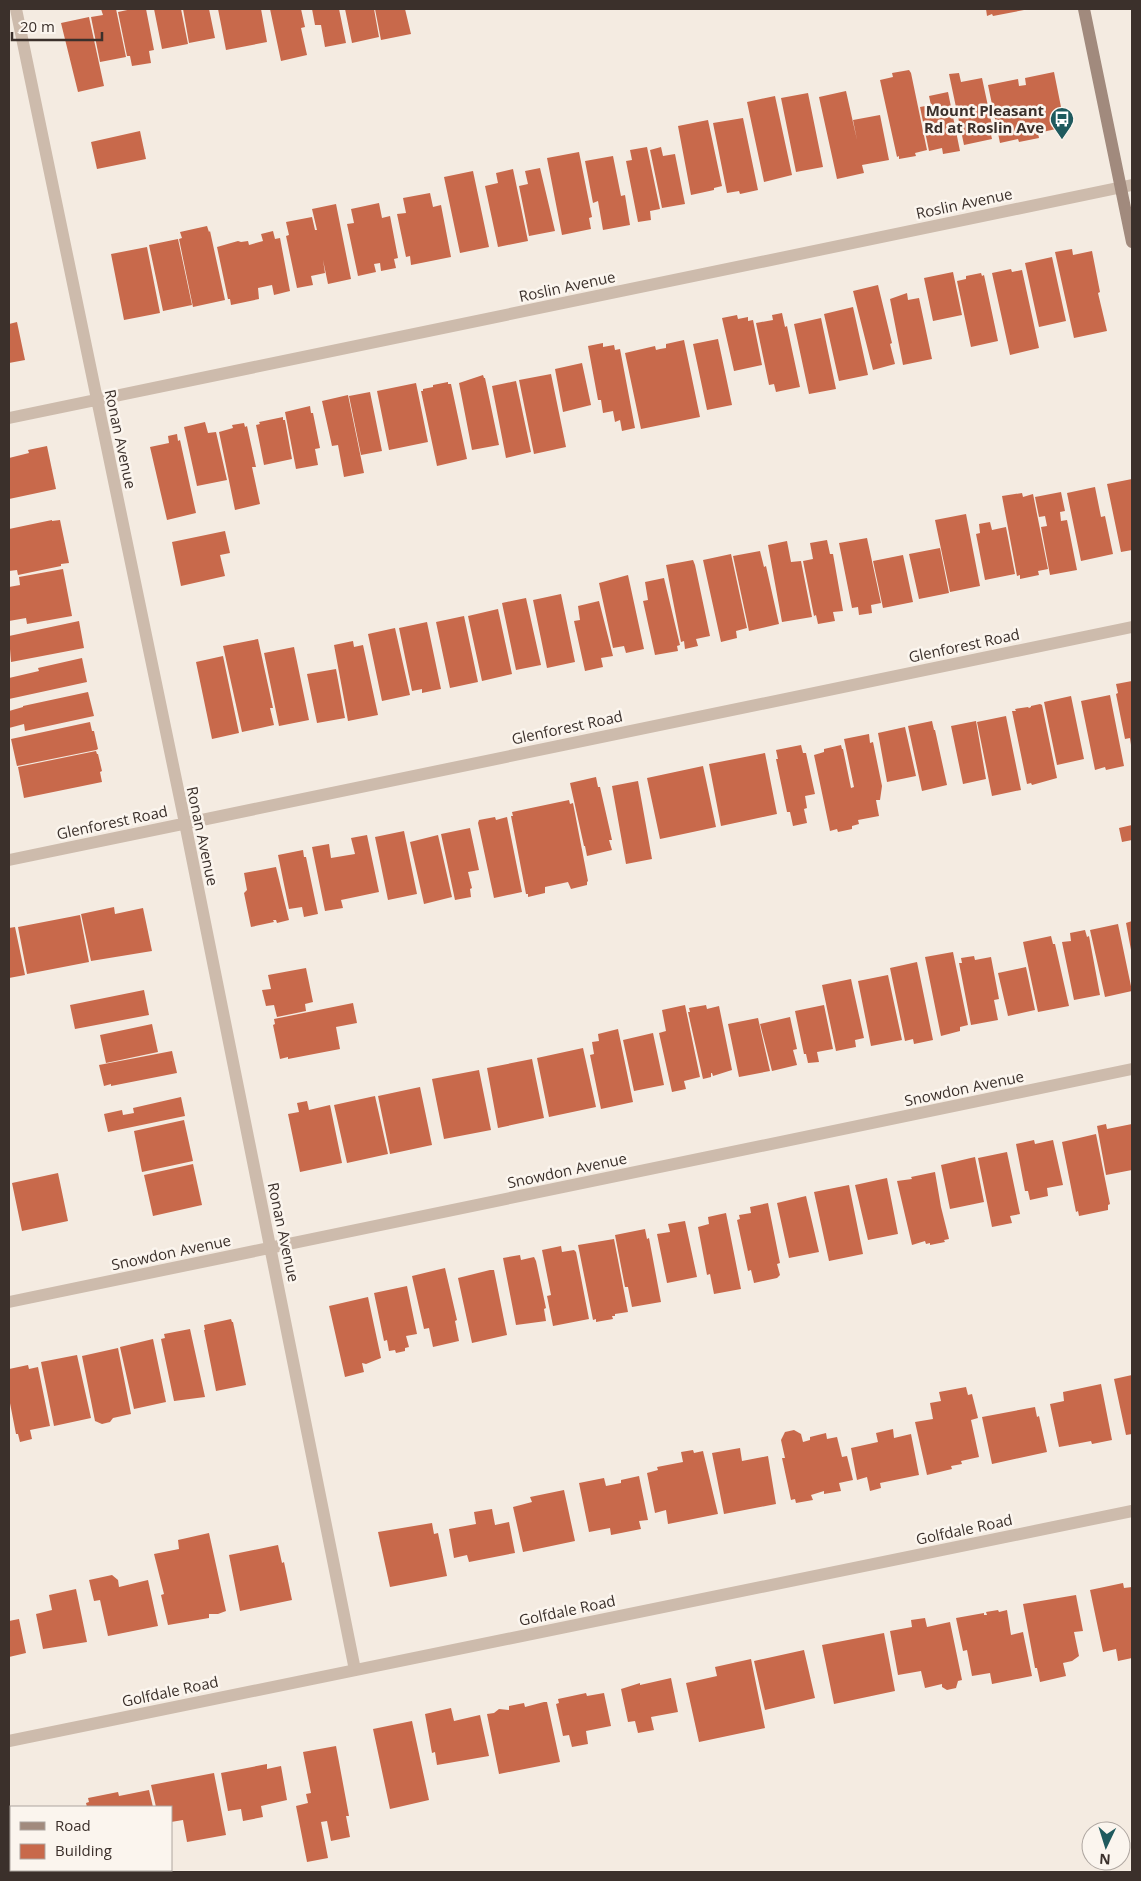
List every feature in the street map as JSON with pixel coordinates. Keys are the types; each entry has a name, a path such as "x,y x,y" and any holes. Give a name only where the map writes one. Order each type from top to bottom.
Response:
{"street":[{"name":"Ronan Avenue","path":"16,9 271,1248 355,1670"},
{"path":"1084,9 1127,186 1132,242"},
{"name":"Roslin Avenue","path":"9,418 1127,186"},
{"name":"Glenforest Road","path":"9,860 1132,627"},
{"name":"Snowdon Avenue","path":"9,1302 1132,1069"},
{"name":"Golfdale Road","path":"9,1741 1132,1511"}],"building":[{"path":"101,9 116,9 126,57 100,62 91,17 103,15"},
{"path":"146,9 154,50 149,51 151,63 132,66 130,56 127,56 118,12"},
{"path":"154,9 181,9 188,44 162,49"},
{"path":"183,9 209,9 215,38 189,43"},
{"path":"218,9 261,9 267,42 226,50"},
{"path":"270,9 301,9 305,27 301,28 307,55 281,61"},
{"path":"312,9 339,9 346,43 325,47 321,25 315,25"},
{"path":"345,9 374,9 379,37 352,43"},
{"path":"375,9 405,9 411,34 381,40"},
{"path":"986,9 1024,9 1024,10 987,16"},
{"path":"89,17 104,86 78,92 61,23"},
{"path":"909,70 927,150 915,153 916,156 899,159 880,80 893,77 892,73"},
{"path":"1054,72 1065,127 1038,133 1039,138 1019,142 1018,139 1000,143 988,85 1018,79 1019,86 1026,85 1025,78"},
{"path":"959,73 961,82 982,78 992,125 989,126 992,139 964,145 949,74"},
{"path":"846,91 857,140 853,120 880,115 889,160 862,165 864,173 837,179 819,97"},
{"path":"948,92 960,151 943,154 942,148 929,151 920,107 931,105 929,96"},
{"path":"808,93 823,167 796,172 781,98"},
{"path":"775,96 792,175 764,182 747,102"},
{"path":"743,118 758,190 740,194 739,191 727,193 713,123"},
{"path":"708,120 722,186 714,188 714,190 691,195 678,126"},
{"path":"140,131 146,159 97,169 91,142"},
{"path":"647,147 660,209 650,211 651,220 638,222 626,161 632,160 630,150"},
{"path":"661,147 663,156 675,154 685,204 662,208 650,150"},
{"path":"579,152 592,217 589,218 591,229 562,235 547,158"},
{"path":"613,156 621,196 625,195 630,225 603,230 598,201 593,203 585,161"},
{"path":"540,168 555,231 529,236 519,186 528,184 525,171"},
{"path":"513,169 528,241 498,247 485,186 498,183 496,173"},
{"path":"473,171 489,247 460,253 444,177"},
{"path":"430,193 433,207 441,205 451,257 411,265 410,256 406,257 397,214 406,213 403,198"},
{"path":"379,203 382,218 390,216 398,258 394,259 396,268 381,271 380,263 374,264 376,272 358,276 347,224 354,223 351,209"},
{"path":"336,204 351,279 328,284 323,260 325,273 311,276 313,285 297,288 286,236 289,235 286,222 312,217 315,230 317,230 312,209"},
{"path":"207,226 210,231 225,300 193,307 179,239 182,238 180,232"},
{"path":"273,231 275,239 280,238 290,291 274,295 272,285 258,288 259,299 231,305 230,299 228,299 217,247 238,241 248,241 249,245 263,241 261,234"},
{"path":"178,239 192,305 163,311 149,245"},
{"path":"147,247 160,313 124,320 111,254"},
{"path":"1072,249 1073,255 1092,251 1100,292 1098,293 1107,331 1074,338 1055,252"},
{"path":"1052,257 1066,321 1039,327 1025,263"},
{"path":"1011,269 1012,272 1022,270 1039,348 1010,355 992,273"},
{"path":"953,272 962,315 933,321 924,278"},
{"path":"981,273 982,276 984,275 998,341 971,347 957,281 966,279 966,276"},
{"path":"878,285 895,364 873,370 853,291"},
{"path":"907,293 908,300 919,298 932,359 903,365 890,299"},
{"path":"853,307 868,375 839,381 824,314"},
{"path":"782,313 785,327 787,326 800,387 776,392 774,384 769,385 756,323 773,320 772,315"},
{"path":"737,315 738,319 748,317 748,321 753,320 762,365 734,371 722,318"},
{"path":"821,318 836,389 809,394 794,324"},
{"path":"17,322 25,360 9,363 9,324"},
{"path":"718,339 732,405 707,410 693,344"},
{"path":"684,340 700,417 641,429 625,353 655,346 656,350 666,348 666,344"},
{"path":"603,343 603,347 614,345 615,350 620,349 635,428 622,431 620,420 615,422 613,411 603,413 601,400 598,400 588,346"},
{"path":"582,363 591,405 563,412 555,369"},
{"path":"551,374 566,447 534,454 519,380"},
{"path":"483,375 499,445 472,450 459,383"},
{"path":"516,381 531,452 506,458 492,386"},
{"path":"448,382 448,384 451,384 467,459 437,466 421,391 433,387 433,385"},
{"path":"416,383 428,442 389,450 377,391"},
{"path":"370,392 382,451 361,455 349,396"},
{"path":"348,395 364,473 344,477 338,445 332,446 322,401"},
{"path":"310,406 320,448 315,449 318,465 296,469 285,412"},
{"path":"283,417 292,459 264,465 256,425 260,424 259,422"},
{"path":"205,422 208,433 216,432 227,480 197,486 184,427"},
{"path":"244,423 245,427 247,426 256,467 252,467 260,504 235,510 219,432 233,428 232,425"},
{"path":"177,434 178,441 180,440 196,513 167,520 150,447 169,443 168,436"},
{"path":"47,446 56,489 9,499 9,458 29,453 28,450"},
{"path":"1132,479 1132,550 1121,552 1107,484"},
{"path":"1095,487 1101,517 1105,516 1113,554 1081,561 1067,493"},
{"path":"1061,492 1065,511 1060,512 1061,521 1067,520 1077,570 1050,575 1041,527 1047,526 1045,516 1039,517 1035,497"},
{"path":"1022,493 1023,497 1033,494 1048,569 1038,571 1039,575 1020,579 1020,575 1017,576 1002,496"},
{"path":"966,514 980,586 950,592 935,520"},
{"path":"60,520 69,563 18,575 17,570 9,571 9,529"},
{"path":"990,522 992,530 1006,527 1015,574 985,580 976,534 980,533 979,524"},
{"path":"225,531 230,553 220,555 225,576 181,586 172,542"},
{"path":"867,538 881,603 871,605 872,613 859,615 858,607 852,608 839,543"},
{"path":"827,540 830,554 833,554 843,611 833,612 835,621 818,624 816,615 814,616 803,561 813,559 810,543"},
{"path":"787,541 791,562 801,561 812,617 782,622 768,545"},
{"path":"940,548 949,593 919,599 909,554"},
{"path":"760,551 764,567 766,566 779,624 749,631 733,556"},
{"path":"731,554 747,628 736,631 737,638 721,642 703,560"},
{"path":"903,555 913,602 883,608 873,561"},
{"path":"693,560 710,636 696,639 698,646 685,649 684,641 681,642 666,565"},
{"path":"63,569 72,616 27,624 26,618 9,621 9,587 20,585 19,577"},
{"path":"628,575 644,649 626,653 624,646 613,648 599,583"},
{"path":"664,578 680,645 677,646 678,651 655,655 643,601 648,600 645,582"},
{"path":"561,594 575,662 547,668 533,600"},
{"path":"526,598 541,665 516,670 502,603"},
{"path":"599,601 613,656 601,658 603,667 585,671 574,621 580,620 578,606"},
{"path":"498,609 512,674 482,681 468,616"},
{"path":"464,616 478,682 450,688 436,622"},
{"path":"79,621 84,648 11,662 9,636"},
{"path":"427,622 441,689 422,693 422,689 412,691 399,628"},
{"path":"395,628 410,695 382,701 368,634"},
{"path":"258,639 273,708 270,708 274,725 242,732 223,646"},
{"path":"353,641 354,647 363,645 378,715 348,721 334,645"},
{"path":"294,647 309,720 279,726 264,653"},
{"path":"223,656 239,733 212,739 196,662"},
{"path":"82,658 87,682 9,699 9,678 39,671 38,668"},
{"path":"336,669 345,718 317,723 307,674"},
{"path":"1132,681 1131,745 1130,738 1125,739 1116,694 1118,693 1116,684"},
{"path":"88,692 94,716 25,731 24,724 9,728 9,711 23,706"},
{"path":"1110,695 1124,766 1106,770 1105,767 1095,770 1081,701"},
{"path":"1071,696 1084,759 1057,765 1044,702"},
{"path":"1042,705 1057,778 1032,785 1031,783 1027,784 1012,711"},
{"path":"1006,716 1021,790 992,796 977,722"},
{"path":"932,721 947,785 922,791 908,726"},
{"path":"976,721 986,779 963,784 951,726"},
{"path":"90,722 98,749 17,766 11,739"},
{"path":"905,727 916,776 887,782 878,733"},
{"path":"869,734 870,743 873,742 882,786 880,800 876,800 879,816 858,820 859,824 852,826 852,829 838,832 837,829 830,831 814,755 824,752 824,749 841,745 851,788 854,787 844,739"},
{"path":"801,745 803,753 806,753 815,794 805,796 807,808 804,809 807,823 793,826 790,812 787,812 776,759 778,759 776,750"},
{"path":"96,751 102,771 100,772 102,782 24,798 18,767"},
{"path":"765,753 777,814 721,826 709,764"},
{"path":"703,766 716,827 660,839 647,778"},
{"path":"596,777 612,840 609,840 612,850 587,856 570,783"},
{"path":"638,781 652,859 626,864 612,786"},
{"path":"569,800 570,804 573,803 588,881 587,885 571,889 568,882 545,887 545,893 528,897 511,816 513,816 512,812"},
{"path":"495,817 496,820 507,817 522,892 494,898 478,823 479,820"},
{"path":"1132,825 1132,840 1122,842 1119,828"},
{"path":"470,828 479,870 468,872 472,888 470,889 471,897 455,900 441,834"},
{"path":"404,831 417,894 388,900 375,837"},
{"path":"367,835 379,892 341,900 343,908 325,911 312,847 329,844 331,858 355,854 351,838"},
{"path":"438,835 452,897 424,904 410,842"},
{"path":"303,850 318,914 304,917 302,907 289,909 278,855"},
{"path":"276,867 289,920 277,923 276,920 273,920 274,922 251,927 244,893 247,890 244,873"},
{"path":"114,907 115,914 143,908 152,951 91,961 81,914"},
{"path":"80,915 89,962 27,974 18,927"},
{"path":"1132,921 1132,950 1131,950 1126,923"},
{"path":"1118,924 1132,991 1105,997 1090,930"},
{"path":"15,927 25,975 9,978 9,928"},
{"path":"1085,930 1087,937 1089,936 1100,995 1074,1000 1062,942 1071,941 1070,933"},
{"path":"1051,936 1053,944 1055,944 1069,1006 1038,1012 1023,942"},
{"path":"953,952 968,1025 960,1027 960,1031 941,1036 925,957"},
{"path":"974,956 975,960 991,957 999,999 994,1000 998,1020 971,1025 959,963 962,963 961,958"},
{"path":"917,962 933,1040 914,1044 913,1039 905,1041 890,968"},
{"path":"1026,967 1035,1010 1008,1016 998,973"},
{"path":"306,968 313,1002 305,1004 306,1011 277,1017 274,1005 266,1006 262,990 271,989 268,975"},
{"path":"888,975 902,1040 871,1046 858,981"},
{"path":"851,979 864,1038 855,1040 856,1047 836,1051 822,985"},
{"path":"144,990 149,1015 75,1029 70,1005"},
{"path":"353,1003 357,1023 336,1027 340,1049 280,1059 273,1025 275,1024 274,1019"},
{"path":"685,1005 700,1077 684,1081 686,1089 672,1092 659,1033 666,1031 662,1010"},
{"path":"706,1005 707,1009 719,1006 732,1070 713,1076 711,1073 711,1077 703,1079 688,1012 690,1012 689,1008"},
{"path":"824,1005 833,1049 817,1052 819,1062 808,1063 806,1054 804,1054 795,1011"},
{"path":"790,1017 797,1049 793,1050 797,1065 772,1071 760,1024"},
{"path":"758,1018 770,1071 739,1077 728,1024"},
{"path":"152,1024 158,1052 106,1063 100,1035"},
{"path":"618,1029 633,1102 601,1109 590,1055 594,1054 592,1042 599,1041 598,1034"},
{"path":"653,1033 664,1085 634,1091 623,1040"},
{"path":"583,1048 596,1107 549,1117 537,1058"},
{"path":"172,1051 177,1073 104,1086 99,1065"},
{"path":"532,1059 544,1118 498,1128 487,1068"},
{"path":"479,1070 491,1130 444,1139 432,1079"},
{"path":"420,1087 432,1145 390,1154 378,1096"},
{"path":"375,1096 388,1154 347,1163 334,1105"},
{"path":"181,1097 185,1116 108,1132 104,1114 122,1110 123,1115 134,1113 133,1108"},
{"path":"307,1101 309,1110 330,1105 342,1163 300,1172 288,1114 299,1112 297,1103"},
{"path":"184,1120 193,1161 142,1172 134,1131"},
{"path":"1106,1124 1107,1129 1132,1124 1132,1170 1106,1175 1097,1126"},
{"path":"1096,1134 1110,1204 1108,1205 1108,1210 1079,1216 1078,1211 1076,1212 1062,1142"},
{"path":"1034,1140 1035,1144 1053,1140 1063,1185 1047,1188 1048,1196 1030,1200 1028,1191 1025,1191 1016,1144"},
{"path":"1007,1152 1020,1214 1010,1216 1012,1223 992,1227 978,1158"},
{"path":"975,1157 984,1202 950,1209 941,1165"},
{"path":"193,1164 202,1205 153,1216 144,1175"},
{"path":"935,1172 949,1239 944,1240 945,1242 930,1245 930,1243 926,1244 925,1241 912,1245 897,1181 912,1179 911,1177"},
{"path":"58,1173 68,1221 22,1231 12,1183"},
{"path":"887,1178 898,1234 868,1240 855,1185"},
{"path":"849,1185 863,1254 829,1261 814,1192"},
{"path":"806,1196 819,1252 789,1258 777,1203"},
{"path":"768,1203 780,1263 777,1264 780,1275 777,1278 754,1283 751,1270 748,1271 737,1220 740,1219 739,1215 751,1213 750,1207"},
{"path":"726,1213 741,1289 714,1294 710,1274 707,1275 698,1227 709,1224 708,1217"},
{"path":"685,1221 697,1277 667,1283 657,1234 670,1232 668,1224"},
{"path":"645,1229 647,1239 649,1238 661,1302 632,1307 628,1287 625,1287 615,1235"},
{"path":"614,1239 628,1312 615,1314 615,1316 612,1316 613,1319 596,1322 596,1319 593,1320 578,1245"},
{"path":"561,1246 562,1252 574,1250 576,1252 589,1319 553,1326 547,1296 551,1295 542,1250"},
{"path":"520,1255 521,1260 534,1257 536,1261 546,1308 544,1309 546,1321 516,1325 503,1258"},
{"path":"445,1268 457,1320 455,1321 459,1341 433,1347 429,1328 424,1329 412,1276"},
{"path":"494,1270 507,1335 472,1343 458,1278"},
{"path":"407,1286 417,1334 406,1336 409,1347 405,1348 405,1351 396,1353 395,1350 389,1351 387,1340 384,1341 374,1293"},
{"path":"368,1297 381,1358 366,1364 362,1363 364,1372 345,1377 329,1306"},
{"path":"231,1319 246,1385 216,1391 204,1325"},
{"path":"190,1329 205,1397 174,1401 161,1339 165,1338 164,1334"},
{"path":"153,1339 166,1402 134,1409 120,1347"},
{"path":"118,1348 131,1414 113,1418 110,1422 102,1424 95,1421 82,1356"},
{"path":"77,1355 91,1418 54,1426 41,1362"},
{"path":"28,1365 29,1369 38,1367 50,1426 30,1430 32,1439 20,1442 18,1434 16,1434 9,1398 9,1369"},
{"path":"1132,1375 1132,1434 1126,1435 1114,1379"},
{"path":"1101,1384 1112,1440 1092,1444 1091,1441 1059,1447 1050,1404 1064,1401 1063,1392"},
{"path":"966,1387 968,1395 972,1394 978,1418 971,1420 979,1457 961,1461 962,1464 951,1466 952,1469 927,1475 915,1422 933,1419 930,1403 941,1401 939,1392"},
{"path":"1035,1407 1037,1417 1039,1416 1047,1452 992,1464 982,1417"},
{"path":"893,1429 894,1438 911,1434 919,1475 880,1483 881,1488 870,1491 867,1477 857,1480 851,1448 878,1442 876,1433"},
{"path":"794,1430 801,1434 803,1442 810,1440 810,1437 826,1433 827,1439 837,1437 842,1457 847,1456 853,1480 839,1483 841,1491 824,1494 824,1491 811,1495 813,1500 796,1503 795,1499 791,1500 782,1458 785,1458 781,1440 785,1432"},
{"path":"740,1448 742,1461 768,1456 776,1504 724,1514 712,1453"},
{"path":"693,1450 694,1453 703,1451 718,1514 668,1524 666,1510 655,1513 647,1473 658,1470 657,1467 683,1462 681,1452"},
{"path":"639,1476 648,1520 639,1521 641,1529 611,1535 610,1528 589,1532 579,1483 604,1478 606,1486"},
{"path":"564,1490 575,1541 523,1552 513,1507 532,1502 530,1497"},
{"path":"492,1509 495,1525 509,1522 515,1553 469,1562 467,1555 454,1558 449,1529 476,1524 474,1512"},
{"path":"432,1523 434,1534 438,1533 447,1576 390,1587 378,1532"},
{"path":"209,1533 226,1611 218,1614 209,1614 209,1618 168,1625 161,1595 164,1594 154,1554 179,1549 178,1540"},
{"path":"278,1545 282,1563 284,1562 292,1600 240,1611 229,1555"},
{"path":"112,1575 118,1580 119,1587 148,1580 158,1626 108,1636 100,1600 94,1601 89,1580"},
{"path":"1123,1583 1124,1588 1132,1587 1132,1658 1118,1661 1116,1649 1103,1652 1090,1590"},
{"path":"76,1589 87,1642 43,1649 36,1614 52,1610 49,1595"},
{"path":"1076,1595 1083,1631 1074,1632 1079,1656 1072,1661 1063,1663 1066,1676 1040,1682 1037,1668 1035,1668 1023,1604"},
{"path":"998,1610 999,1612 1007,1610 1011,1635 1023,1632 1032,1676 992,1684 990,1673 972,1676 967,1650 963,1651 956,1618 984,1613 984,1615 987,1615 986,1612"},
{"path":"925,1618 927,1627 950,1622 962,1680 958,1681 956,1688 947,1690 942,1687 942,1684 925,1688 921,1671 898,1675 890,1631 912,1627 911,1620"},
{"path":"19,1619 26,1653 9,1657 9,1621"},
{"path":"884,1633 895,1691 834,1704 822,1645"},
{"path":"804,1650 815,1698 765,1710 754,1661"},
{"path":"751,1659 765,1728 699,1742 686,1683 717,1676 715,1667"},
{"path":"671,1678 678,1712 651,1717 654,1730 638,1733 635,1721 628,1722 621,1689 640,1683 640,1685"},
{"path":"586,1693 587,1696 604,1693 611,1726 586,1731 588,1744 572,1747 569,1735 563,1736 556,1704 559,1703 558,1699"},
{"path":"547,1702 560,1762 499,1774 487,1714 494,1713 499,1709 509,1710 509,1706 524,1703 525,1707"},
{"path":"451,1708 454,1721 480,1715 489,1756 437,1765 435,1752 432,1753 425,1714"},
{"path":"412,1721 429,1800 390,1809 373,1729"},
{"path":"336,1746 349,1816 346,1816 350,1837 331,1841 327,1821 321,1822 328,1858 307,1862 296,1806 308,1803 306,1794 311,1793 303,1752"},
{"path":"267,1764 267,1769 281,1766 287,1800 261,1806 263,1817 243,1821 241,1809 228,1811 221,1773"},
{"path":"214,1773 226,1835 187,1842 183,1820 172,1822 172,1806 156,1806 151,1785"},
{"path":"149,1790 153,1806 87,1806 86,1803 89,1802 88,1798 118,1792 119,1796"},
{"path":"9,1849 10,1871 24,1872 9,1872"},
{"path":"28,1871 82,1871 74,1872"}],"place":[{"name":"Mount Pleasant Rd at Roslin Ave","path":"1062,140"}]}
